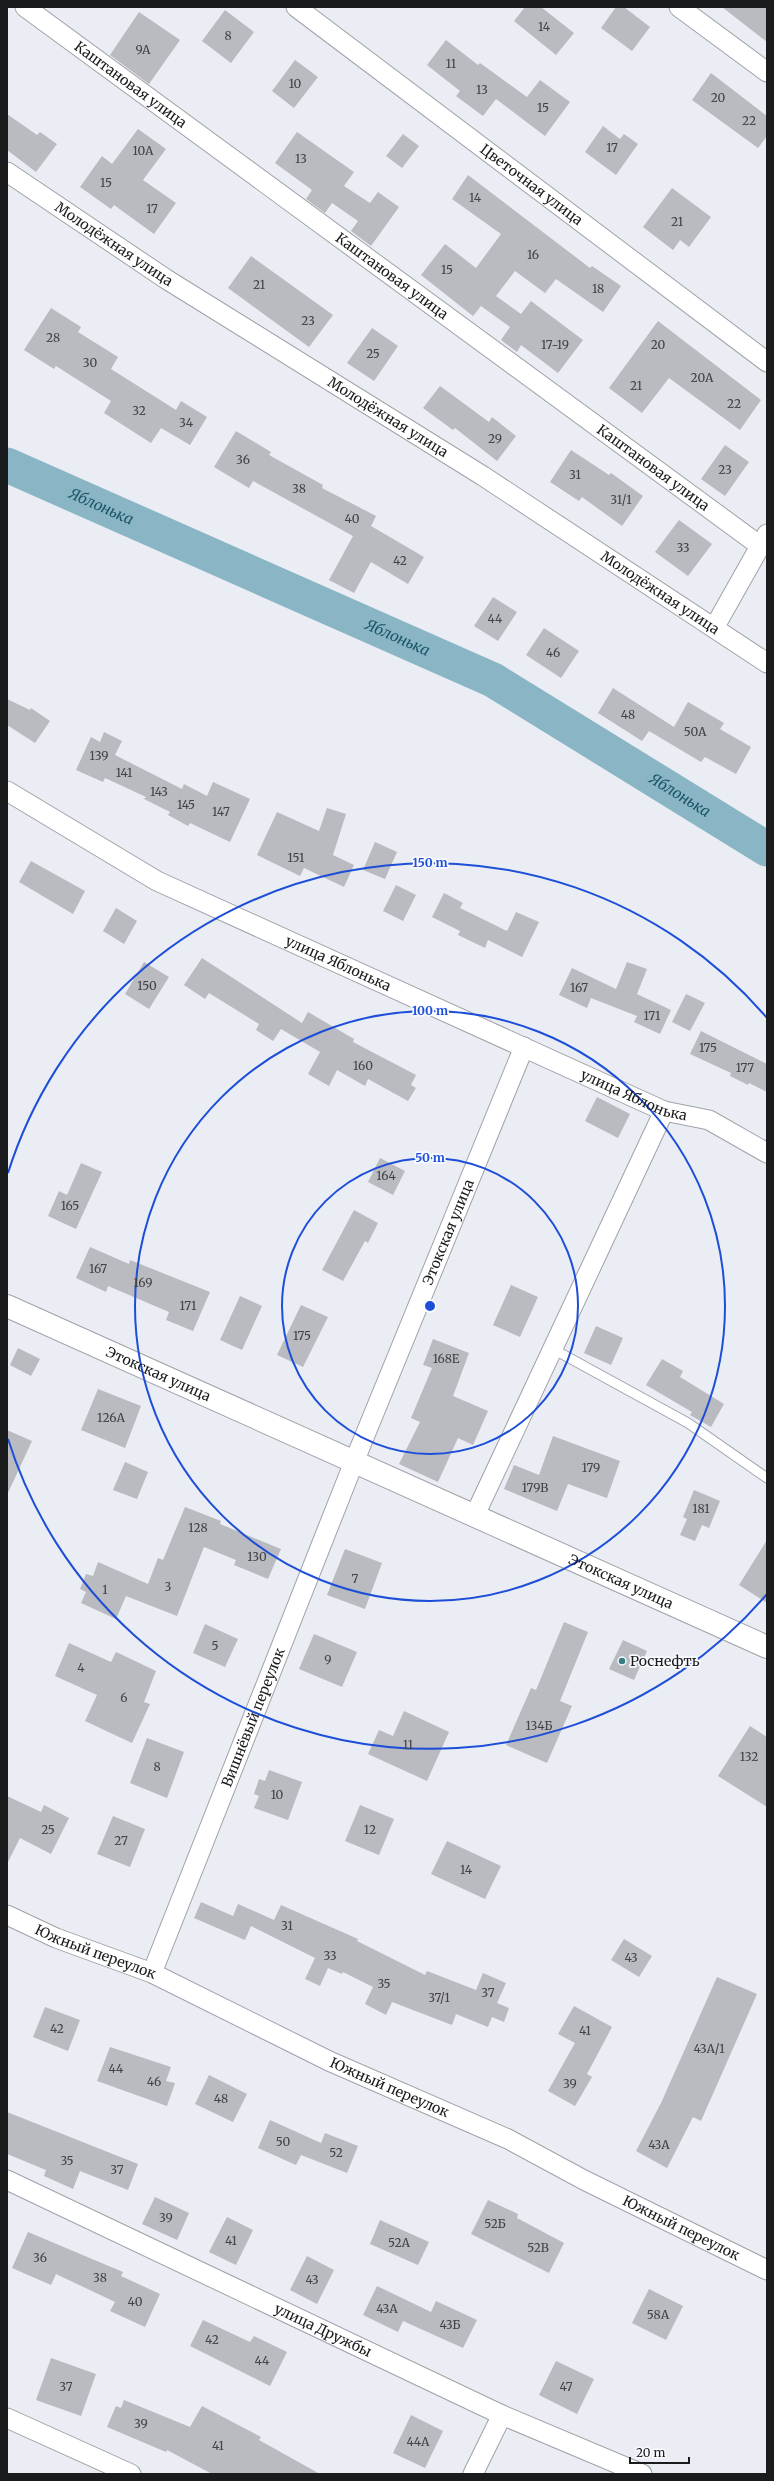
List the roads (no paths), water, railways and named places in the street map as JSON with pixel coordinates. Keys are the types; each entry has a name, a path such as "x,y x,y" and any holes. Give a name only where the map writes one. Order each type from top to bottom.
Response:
{"main road":[{"name":"Этокская улица","path":"7,1306 474,1517 767,1647"}],"street":[{"name":"Каштановая улица","path":"25,7 763,539"},
{"name":"Цветочная улица","path":"296,7 767,362"},
{"path":"680,7 767,72"},
{"name":"Молодёжная улица","path":"7,172 166,279 483,476 767,663"},
{"path":"714,628 763,539"},
{"name":"улица Яблонька","path":"7,791 156,881 664,1111 709,1120 767,1153"},
{"name":"Этокская улица","path":"354,1462 524,1047"},
{"path":"474,1517 664,1111"},
{"name":"Вишнёвый переулок","path":"152,1973 354,1462"},
{"name":"Южный переулок","path":"7,1915 56,1938 152,1973 329,2062 508,2139 584,2180 767,2270"},
{"name":"улица Дружбы","path":"7,2180 502,2415 642,2474"},
{"path":"473,2474 502,2415"},
{"path":"7,2418 131,2474"}],"lane":[{"path":"553,1349 688,1423 767,1478"}],"waterway":[{"name":"Яблонька","path":"7,465 493,680 767,849"}],"place":[{"name":"Роснефть","path":"622,1661"}]}
